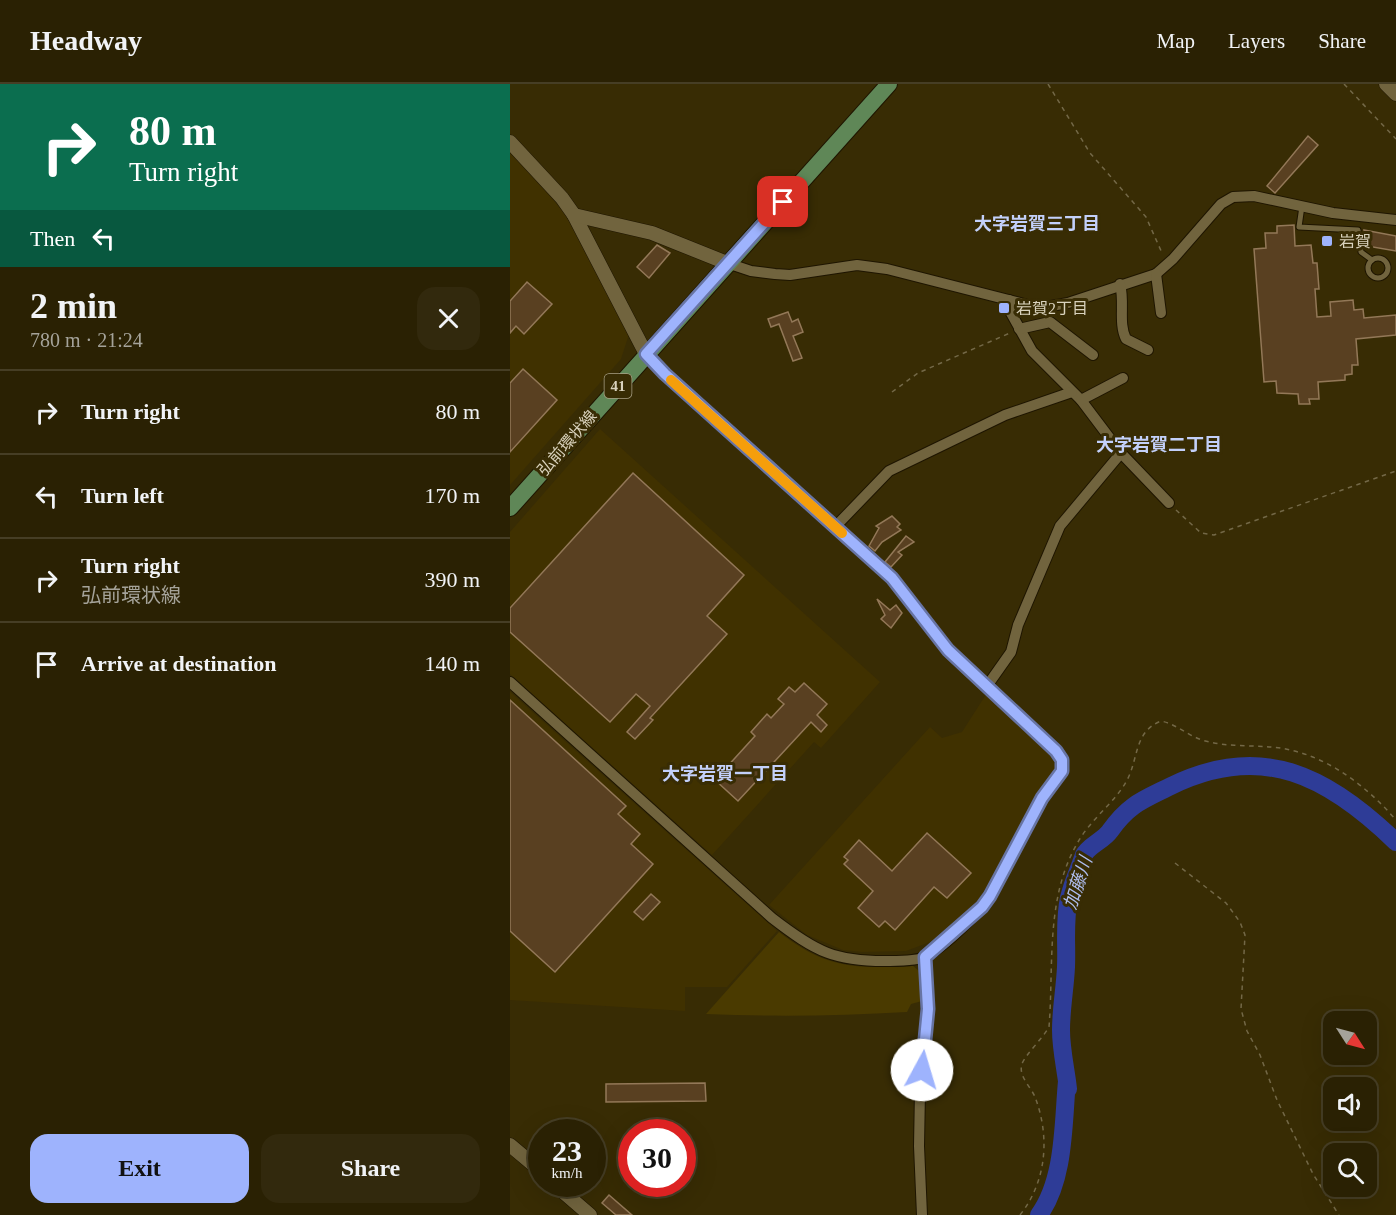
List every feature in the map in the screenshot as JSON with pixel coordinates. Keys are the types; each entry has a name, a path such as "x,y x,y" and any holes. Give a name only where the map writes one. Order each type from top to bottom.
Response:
{"main road":[{"name":"弘前環状線","path":"510,508 889,84"}],"street":[{"path":"1386,84 1396,94"},
{"path":"510,142 562,198 574,215 646,354 665,374 892,578 948,650 1056,751 1062,760 1062,771 1042,798 982,907 925,957 898,961 848,960 813,947 772,918 510,682"},
{"path":"574,215 652,233 751,271 782,275 867,266 887,269 1040,308 1052,307 1156,274 1167,265 1221,204 1233,197 1254,196 1333,213 1396,220"},
{"path":"1156,274 1161,313"},
{"path":"1120,284 1123,295 1122,332 1125,339 1148,350"},
{"path":"1009,300 1011,313 1032,351 1076,396 1121,453 1169,503"},
{"path":"1019,329 1050,322 1093,355"},
{"path":"836,527 889,471 1005,415 1076,396 1123,378"},
{"path":"987,686 1011,652 1017,625 1060,526 1121,453"},
{"path":"922,1215 919,1146 920,1091 928,1009 925,957"},
{"path":"510,1144 528,1160"},
{"path":"569,1197 590,1215"}],"lane":[{"path":"1302,206 1299,227 1358,230 1361,252 1372,260"}],"path":[{"path":"1048,84 1090,153 1146,217 1167,265"},
{"path":"1344,84 1396,139"},
{"path":"892,392 918,373 1019,329"},
{"path":"1169,503 1201,533 1214,535 1396,471"},
{"path":"1020,1215 1036,1188 1043,1162 1045,1138 1043,1120 1034,1094 1021,1070 1022,1062 1049,1027 1054,913 1058,890 1066,865 1078,842 1094,818 1127,781 1137,744 1143,732 1152,724 1161,721 1203,740 1274,747 1300,753 1333,767 1356,781 1396,820"},
{"path":"1175,863 1226,903 1240,922 1245,935 1241,1009 1247,1031 1260,1055 1276,1100 1313,1174 1339,1215"}],"shaded area":[{"path":"510,152 569,219 629,334 621,359 510,485"},
{"path":"600,429 880,682 821,748 814,742 712,855 510,674 510,532"},
{"path":"510,692 777,931 727,987 685,987 685,1011 510,1000"},
{"path":"987,693 1050,754 1057,769 1033,802 985,892 961,921 938,939 906,951 862,952 843,950 807,935 769,905 930,727 942,738 962,732"},
{"path":"779,932 812,953 842,964 874,967 912,965 919,971 922,1001 911,1004 907,1012 806,1016 706,1014"}],"building":[{"path":"1308,136 1318,145 1275,193 1267,186"},
{"path":"1294,225 1295,246 1311,245 1313,263 1317,263 1319,289 1315,289 1317,317 1331,316 1330,302 1353,300 1354,310 1363,309 1364,318 1396,315 1396,335 1356,339 1358,365 1352,365 1352,374 1345,375 1345,380 1318,382 1319,399 1309,399 1310,404 1299,404 1298,394 1277,393 1276,381 1264,382 1254,249 1266,248 1265,233 1277,233 1277,226"},
{"path":"1364,230 1396,236 1396,251 1367,246"},
{"path":"657,245 670,253 649,278 637,267"},
{"path":"527,282 552,304 524,334 516,326 510,333 510,301"},
{"path":"788,312 792,322 798,319 803,332 793,336 802,358 793,361 779,324 771,327 768,319"},
{"path":"523,369 557,400 510,452 510,383"},
{"path":"633,473 744,575 707,616 727,634 650,718 653,720 635,739 627,732 650,706 636,694 610,722 510,632 510,608"},
{"path":"892,516 900,524 897,527 901,530 882,542 875,551 869,546 879,528 876,526"},
{"path":"906,536 914,542 898,552 902,555 891,567 885,562"},
{"path":"877,599 890,610 896,605 902,613 891,628 881,619 885,615"},
{"path":"804,683 827,704 817,715 827,725 821,732 811,722 738,801 715,780 755,736 751,732 767,714 771,718 784,704 778,699 789,687 795,692"},
{"path":"510,700 626,806 618,814 640,834 631,844 653,864 555,972 510,931"},
{"path":"927,833 971,873 947,898 934,887 895,930 885,921 879,927 858,908 873,891 844,864 848,860 844,857 859,840 892,871"},
{"path":"651,894 660,902 643,920 634,912"},
{"path":"705,1083 706,1101 606,1102 606,1084"},
{"path":"609,1195 632,1215 616,1215 602,1203"}],"waterway":[{"name":"加藤川","path":"1039,1215 1048,1201 1058,1168 1063,1132 1067,1081 1068,1089 1061,1030 1066,967 1067,907 1076,876 1084,855 1089,849 1107,834 1130,809 1144,799 1204,773 1236,767 1265,767 1293,773 1320,784 1371,819 1396,842"}],"slow traffic":[{"path":"671,380 842,533"}],"place":[{"name":"岩賀","path":"1327,241"},
{"name":"岩賀2丁目","path":"1004,308"}],"district":[{"name":"大字岩賀三丁目","path":"1037,224"},
{"name":"大字岩賀二丁目","path":"1159,445"},
{"name":"大字岩賀一丁目","path":"725,774"}],"route":[{"path":"783,202 646,354 665,374 892,578 948,650 1056,751 1062,760 1062,771 1042,798 990,896 954,934 925,957 928,1009 922,1070"}]}
